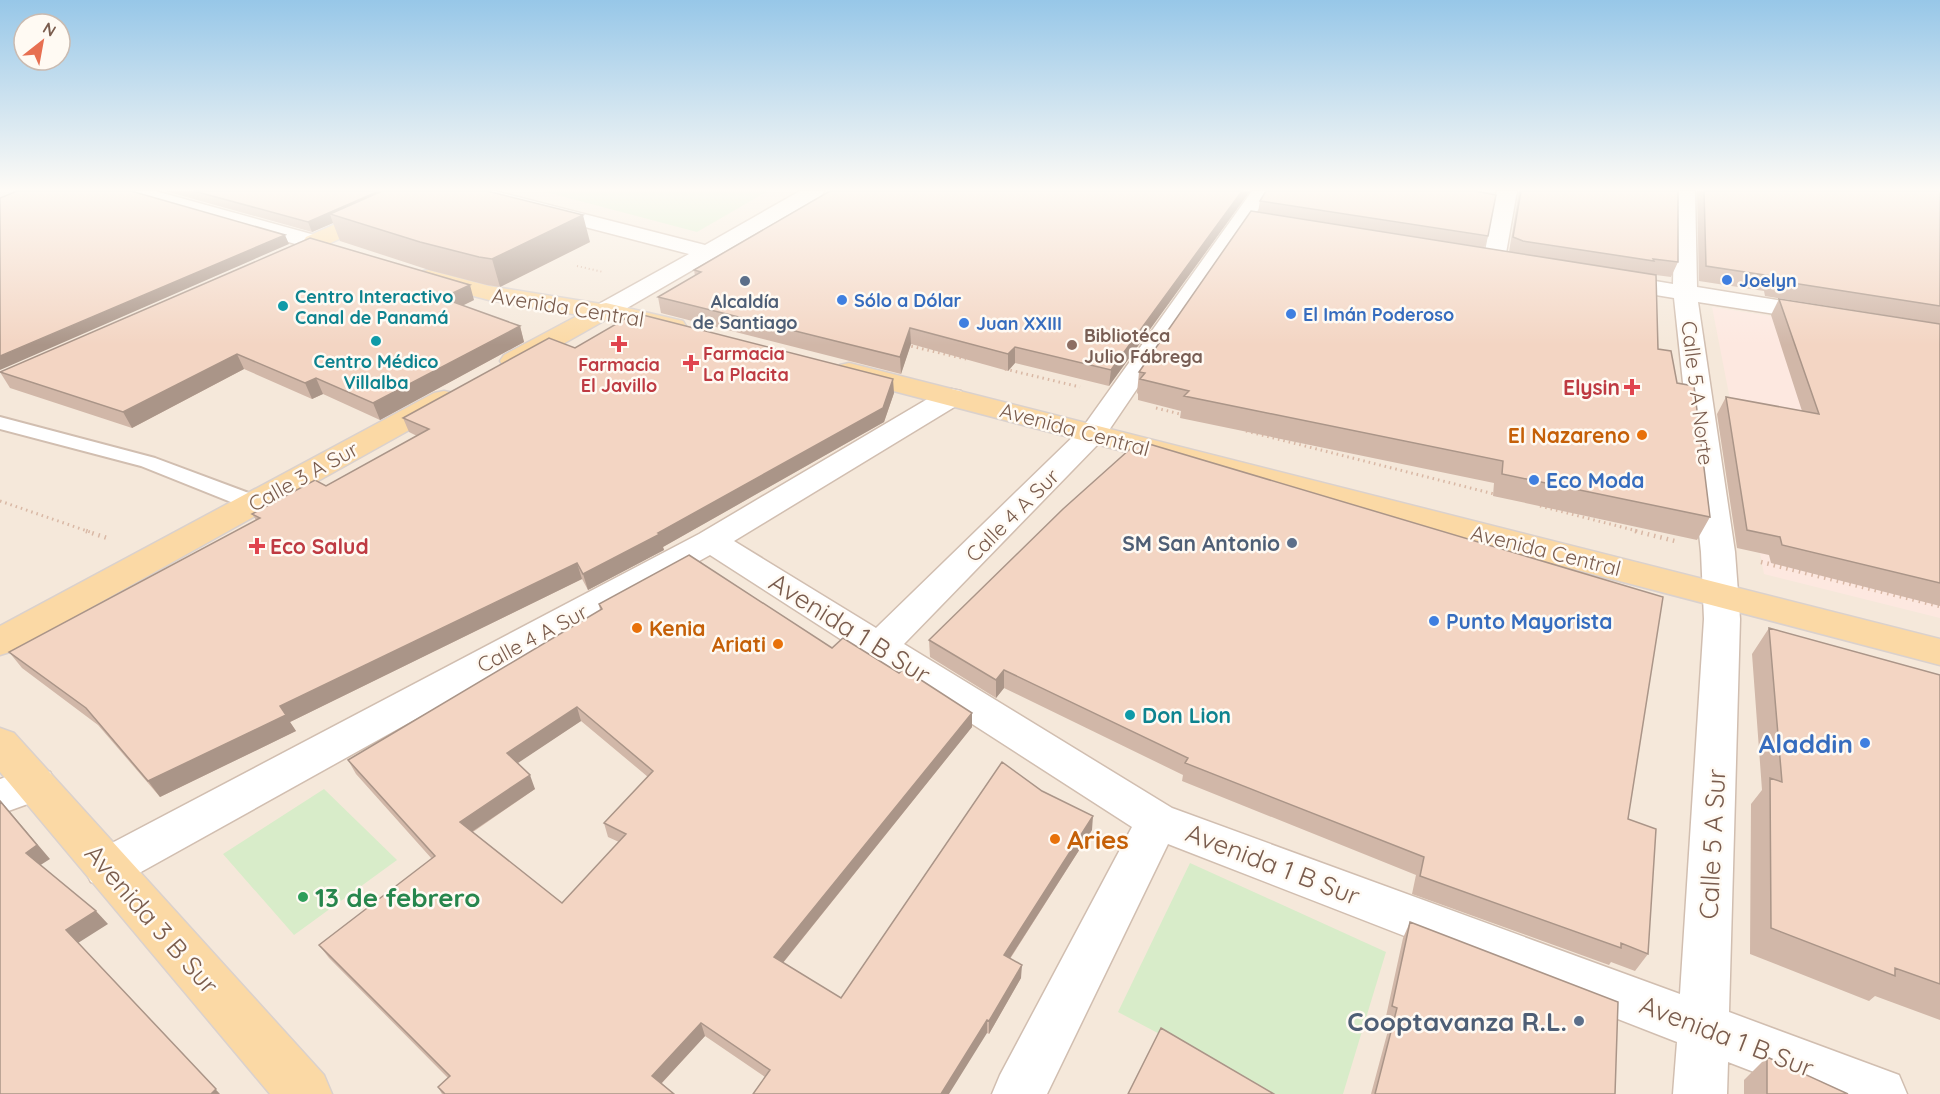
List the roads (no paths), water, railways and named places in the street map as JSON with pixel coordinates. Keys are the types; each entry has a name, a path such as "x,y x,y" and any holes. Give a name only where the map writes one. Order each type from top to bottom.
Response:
{"main road":[{"path":"314,242 346,252"},
{"name":"Avenida Central","path":"410,272 463,288 594,316 638,317 701,333"},
{"name":"Calle 3 A Sur","path":"0,642 594,316"},
{"name":"Avenida Central","path":"826,365 1940,652"},
{"name":"Avenida 3 B Sur","path":"0,744 17,790 107,868 304,1094"}],"street":[{"path":"668,242 707,252"},
{"path":"594,316 725,242"},
{"name":"Calle 4 A Sur","path":"880,646 1093,433 1226,242"},
{"path":"1496,242 1495,256 1511,264 1548,271"},
{"name":"Calle 5 A Norte","path":"1685,242 1685,292 1718,552 1720,595"},
{"path":"1594,278 1847,318"},
{"name":"Calle 4 A Sur","path":"107,868 711,541 951,397"},
{"name":"Avenida 1 B Sur","path":"711,541 1157,821 1880,1094"},
{"name":"Calle 5 A Sur","path":"1700,1094 1721,631 1720,595"},
{"path":"1019,1094 1157,821"}],"lane":[{"path":"0,423 148,462 254,503"}],"place":[{"name":"Joelyn","path":"1727,280"},
{"name":"Alcaldía de Santiago","path":"745,281"},
{"name":"Sólo a Dólar","path":"842,300"},
{"name":"Centro Interactivo Canal de Panamá","path":"283,306"},
{"name":"El Imán Poderoso","path":"1291,314"},
{"name":"Juan XXIII","path":"964,323"},
{"name":"Centro Médico Villalba","path":"376,341"},
{"name":"Farmacia El Javillo","path":"619,344"},
{"name":"Bibliotéca Julio Fábrega","path":"1072,345"},
{"name":"Farmacia La Placita","path":"691,363"},
{"name":"Elysin","path":"1632,387"},
{"name":"El Nazareno","path":"1642,435"},
{"name":"Eco Moda","path":"1534,480"},
{"name":"SM San Antonio","path":"1292,543"},
{"name":"Eco Salud","path":"257,546"},
{"name":"Punto Mayorista","path":"1434,621"},
{"name":"Kenia","path":"637,628"},
{"name":"Ariati","path":"778,644"},
{"name":"Don Lion","path":"1130,715"},
{"name":"Aladdin","path":"1865,743"},
{"name":"Aries","path":"1055,839"},
{"name":"13 de febrero","path":"303,897"},
{"name":"Cooptavanza R.L.","path":"1579,1021"}]}
